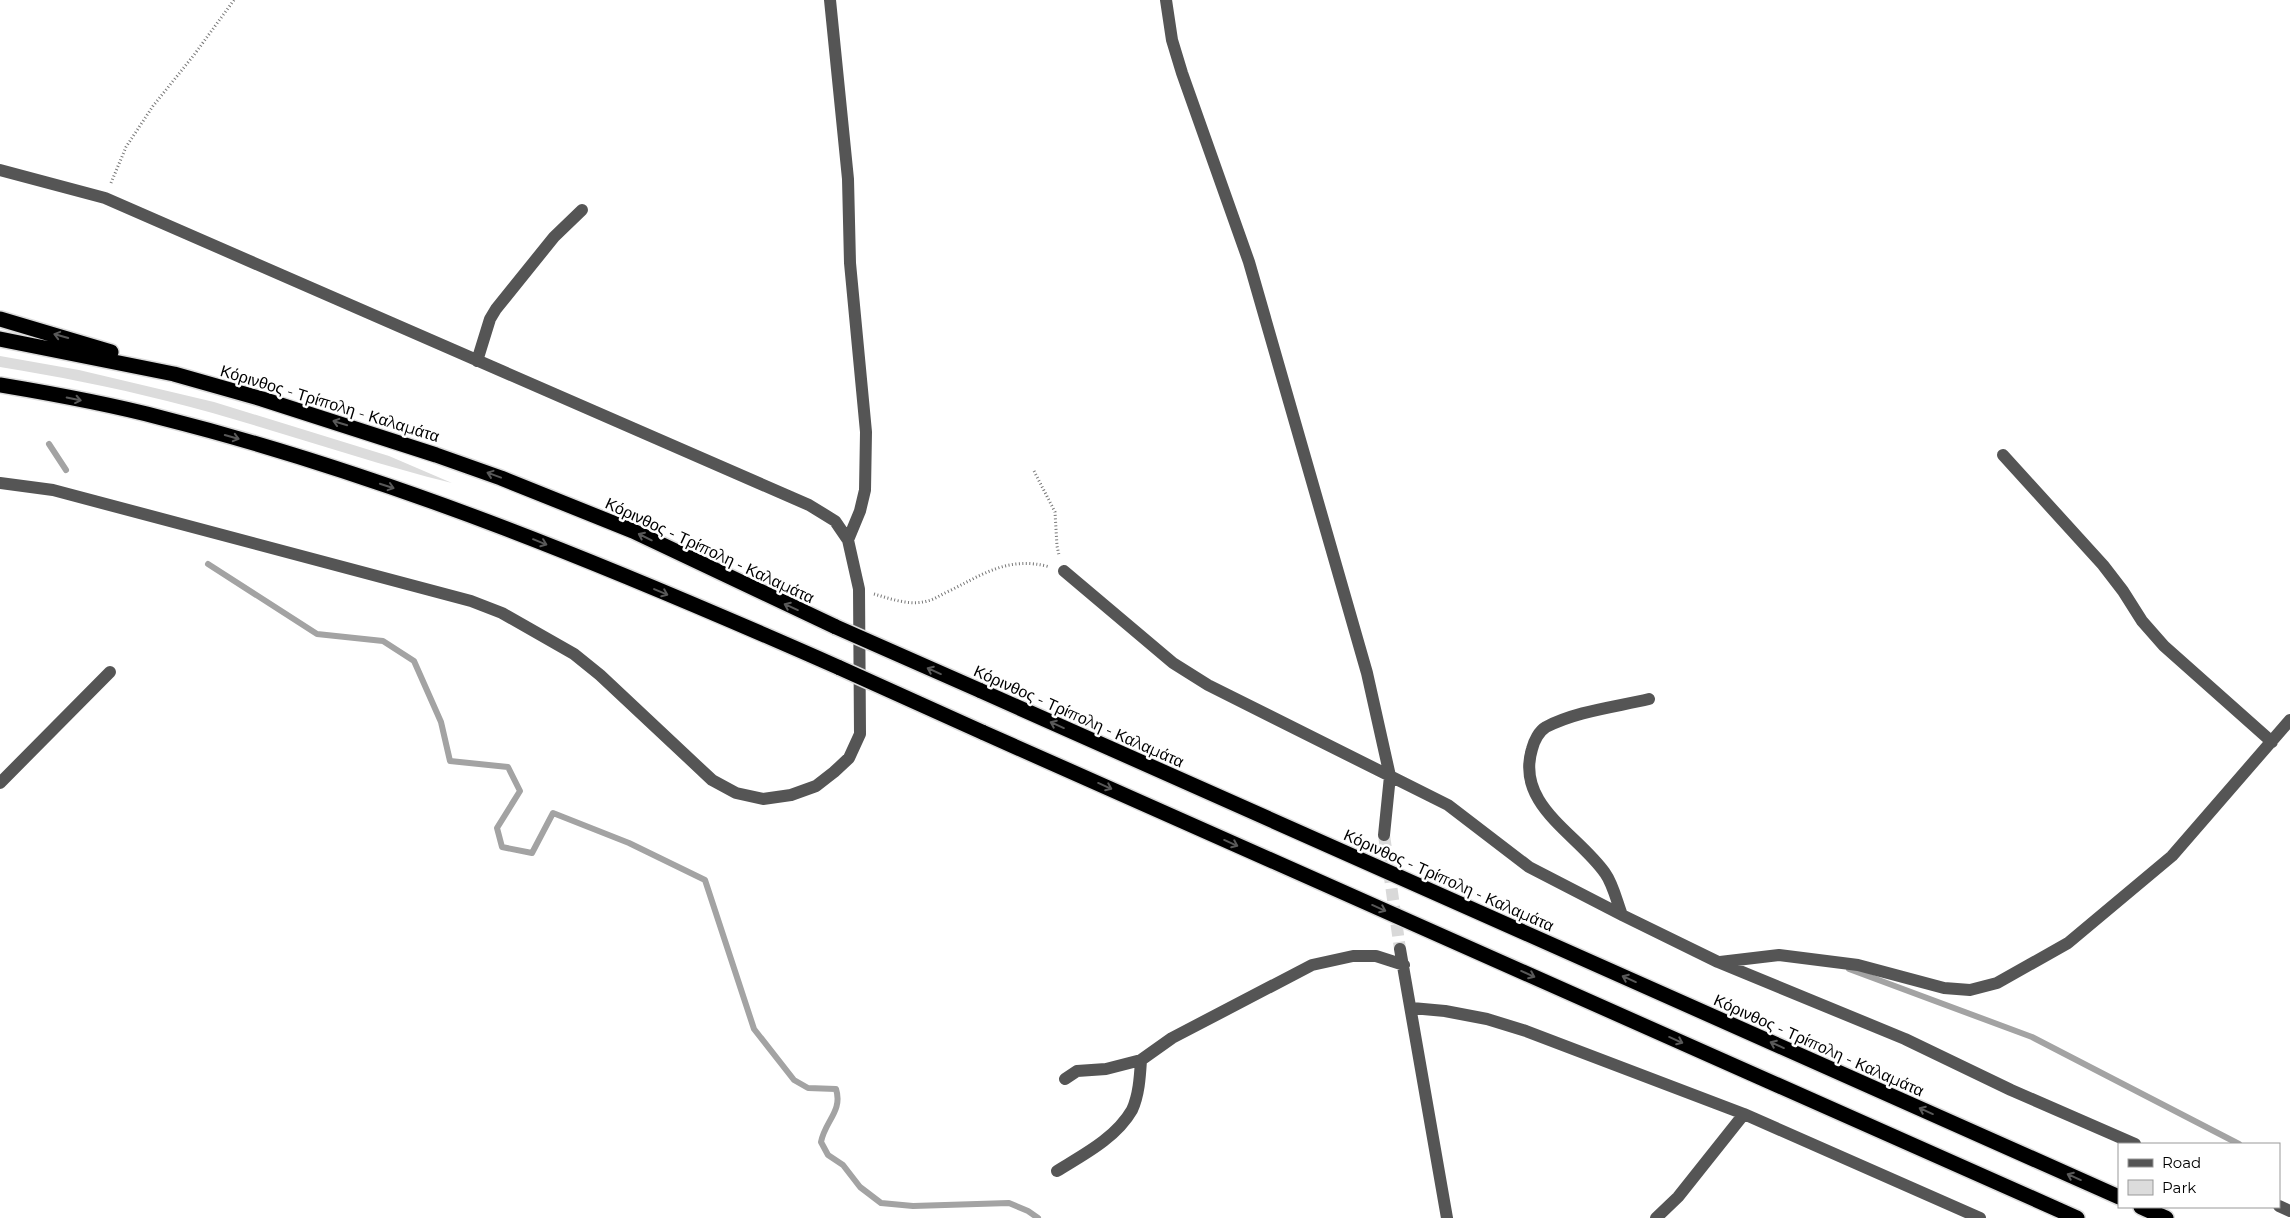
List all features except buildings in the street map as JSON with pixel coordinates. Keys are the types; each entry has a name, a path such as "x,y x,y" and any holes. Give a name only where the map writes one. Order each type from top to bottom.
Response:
{"highway":[{"path":"0,319 87,344 174,374"},
{"name":"Κόρινθος - Τρίπολη - Καλαμάτα","path":"0,339 174,374 358,429 501,478 633,532 836,627 2118,1197"},
{"path":"0,385 160,417 250,442 420,497 553,547 840,668 2077,1218"},
{"path":"0,389 27,390"},
{"path":"2143,1208 2166,1218"}],"street":[{"path":"830,0 848,179 850,263 866,432 865,490 860,511 848,540"},
{"path":"1166,0 1172,40 1249,262 1367,673 1390,776 1384,835"},
{"path":"0,170 105,198 809,504 835,521 848,540 859,589 860,734 850,758 816,786 791,795 763,799 736,793 712,780 574,654 502,613 470,601 250,541 52,490 0,483"},
{"path":"478,361 490,319 496,309 554,238 582,210"},
{"path":"2003,455 2103,565 2123,591 2142,621 2164,646 2272,742"},
{"path":"1064,570 1173,663 1194,676 1448,805 1529,867 1718,962 1905,1039 2011,1090 2133,1143"},
{"path":"0,783 110,672"},
{"path":"1622,915 1607,875 1587,851 1553,819 1538,799 1532,782 1530,757 1535,740 1544,728 1574,716 1649,699"},
{"path":"1718,962 1778,955 1858,966 1944,988 1970,990 1997,983 2068,943 2172,856 2290,720"},
{"path":"1400,949 1412,1008 1447,1218"},
{"path":"1065,1079 1077,1071 1106,1070 1141,1060 1172,1038 1312,965 1353,956 1376,956 1404,965"},
{"path":"1412,1008 1445,1011 1487,1019 1526,1031 1744,1114 1980,1218"},
{"path":"1057,1170 1109,1137 1120,1126 1132,1109 1136,1099 1141,1060"},
{"path":"1656,1218 1678,1197 1744,1114"}],"path":[{"path":"105,198 126,147 153,106 194,55 234,0"},
{"path":"1034,471 1056,512 1057,546 1064,570"},
{"path":"859,589 895,601 916,603 927,601 982,573 1009,564 1036,563 1064,570"}],"green space":[{"path":"0,356 79,370 214,402 389,456 452,483 167,401 84,382 0,367"}],"waterway":[{"path":"49,444 66,470"},
{"path":"208,564 317,634 383,641 414,661 441,722 450,761 508,767 520,791 497,828 502,847 532,853 553,813 629,843 705,880 754,1029 794,1080 808,1088 836,1089 837,1104 821,1142 828,1155 843,1165 860,1187 881,1203 913,1206 1009,1203 1028,1211 1038,1218"},
{"path":"1849,969 2032,1037 2237,1143"}],"tunnel":[{"path":"1384,835 1400,949"}]}
